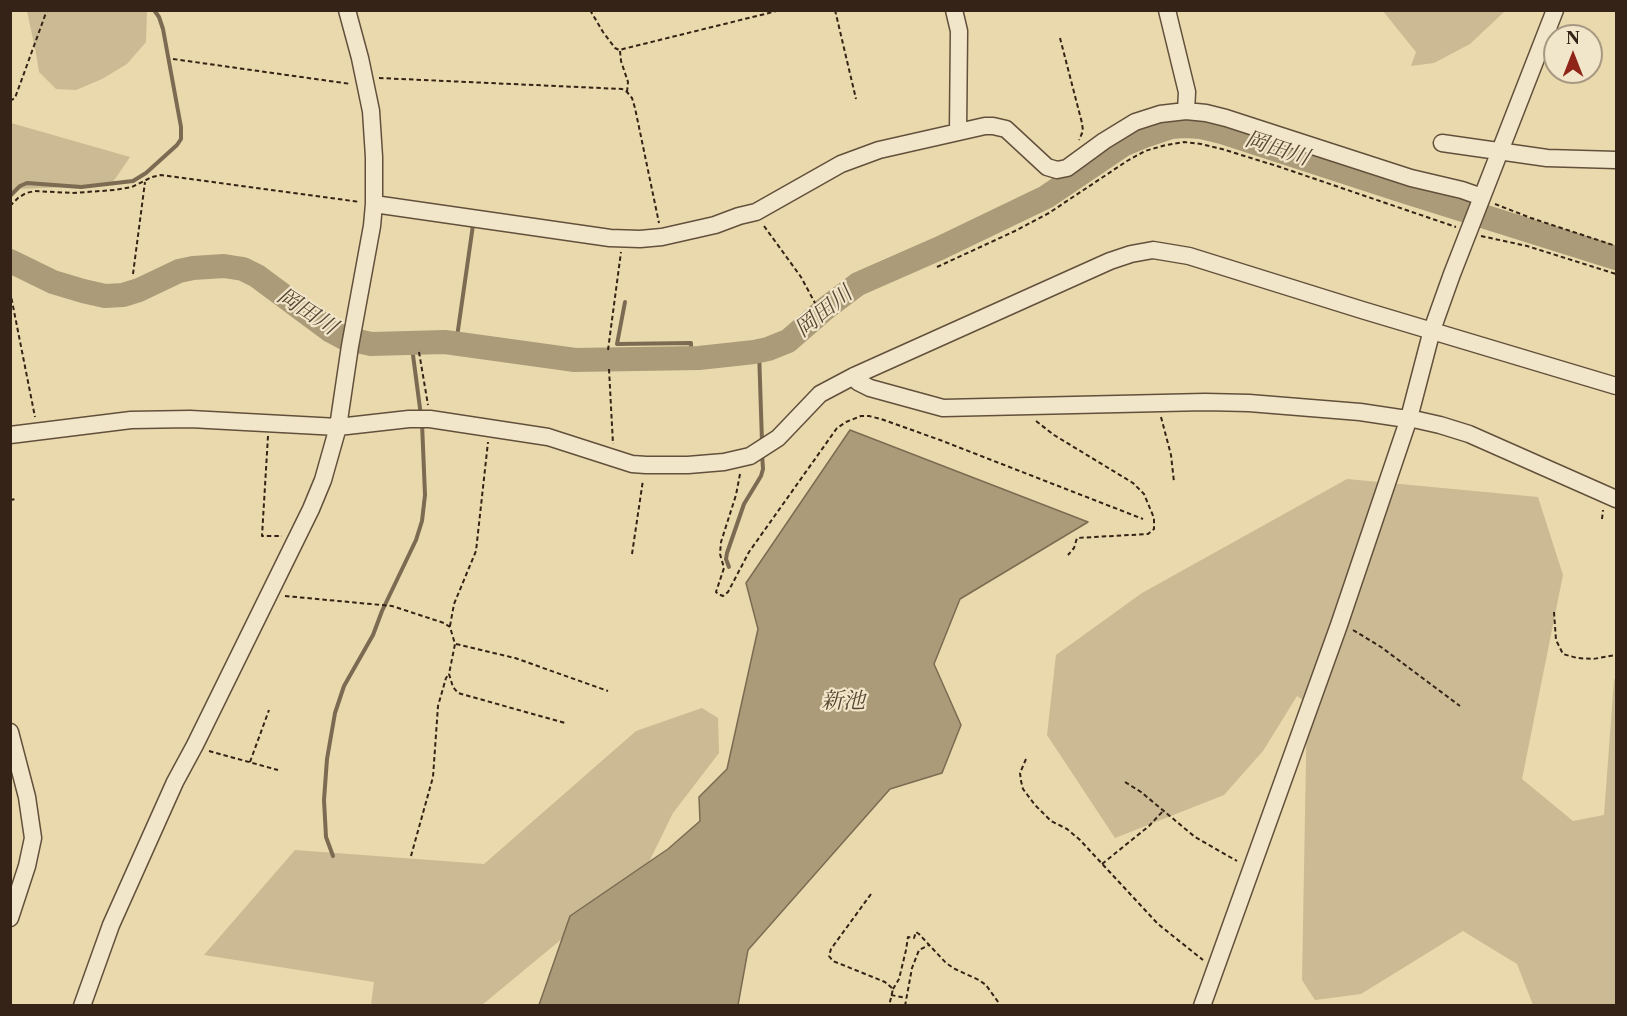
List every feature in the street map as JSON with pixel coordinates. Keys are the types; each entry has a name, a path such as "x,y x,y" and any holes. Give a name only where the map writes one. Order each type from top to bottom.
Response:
{"street":[{"path":"82,1005 111,925 175,782 296,542 323,480 338,427 374,204 374,131 365,82 347,10"},
{"path":"954,10 959,31 957,132"},
{"path":"1167,10 1187,92 1186,111"},
{"path":"1202,1005 1339,625 1409,418 1432,330 1555,10"},
{"path":"374,204 610,238 662,237 715,225 756,212 841,164 879,150 993,126 1006,129 1047,167 1057,171 1066,168 1135,122 1160,114 1186,111 1227,117 1411,178 1462,190 1481,200"},
{"path":"1442,143 1547,158 1617,160"},
{"path":"10,435 131,420 190,419 338,427 409,419 430,419 548,437 632,464 724,462 750,456 778,438 820,394 854,376 1110,261 1153,250 1189,256 1617,386"},
{"path":"854,376 858,382 870,388 943,408 1249,403 1409,418 1469,434 1617,499"},
{"path":"10,732 27,797 33,838 27,866 10,918"}],"path":[{"path":"10,101 15,98 47,10"},
{"path":"590,10 612,44 620,50 781,10"},
{"path":"835,10 856,99"},
{"path":"1060,38 1082,123 1083,131 1076,146"},
{"path":"620,50 628,82 627,92"},
{"path":"173,59 357,84 378,78 622,89 632,98 635,108 662,237"},
{"path":"937,267 1049,213 1145,151 1184,142 1222,148 1469,230 1489,239 1527,246 1617,274"},
{"path":"10,206 26,193 35,191 72,193 115,190 132,187 152,177 172,176 374,204"},
{"path":"133,274 145,181"},
{"path":"1481,200 1531,219 1617,246"},
{"path":"756,212 801,277 815,303"},
{"path":"608,350 623,239"},
{"path":"10,291 35,416 36,432"},
{"path":"419,352 430,419"},
{"path":"609,369 613,459"},
{"path":"1160,403 1174,482"},
{"path":"1031,405 1031,416 1035,421 1133,483 1144,494 1154,518 1154,529 1148,534 1077,538 1074,548 1068,555"},
{"path":"739,458 741,466 739,482 720,554 724,568 716,592 723,596 728,592 749,552 837,428 861,416 881,419 940,440 1143,519"},
{"path":"269,423 262,536 284,536 296,542"},
{"path":"411,856 433,777 438,706 446,678 449,675 455,644 450,627 454,604 476,551 489,427"},
{"path":"632,554 645,465"},
{"path":"10,500 16,499"},
{"path":"270,594 392,606 450,627"},
{"path":"1554,612 1556,640 1563,654 1569,657 1593,659 1617,655"},
{"path":"1339,625 1381,647 1460,706"},
{"path":"455,644 515,658 608,691"},
{"path":"449,675 458,693 566,723"},
{"path":"250,762 269,710"},
{"path":"195,746 278,770"},
{"path":"1026,759 1020,773 1027,796 1051,821 1067,829 1158,924 1215,969"},
{"path":"1125,782 1141,792 1195,837 1251,869"},
{"path":"1102,864 1149,826 1163,811"},
{"path":"871,894 831,949 829,956 833,961 885,982 893,989"},
{"path":"889,1005 893,989 899,979 908,938 914,938 916,932 946,963 986,985 1001,1005"},
{"path":"905,1005 912,968 919,950 929,945"},
{"path":"891,995 906,998"}],"shaded area":[{"path":"27,11 147,11 146,42 127,64 102,79 76,90 56,89 39,72"},
{"path":"1383,11 1505,11 1470,44 1434,63 1411,66 1416,52"},
{"path":"11,123 130,157 111,185 19,189 11,197"},
{"path":"1347,479 1538,497 1563,575 1522,779 1573,821 1604,815 1616,677 1616,1005 1533,1005 1517,964 1463,931 1361,994 1315,1000 1302,980 1307,703 1297,696 1263,751 1224,795 1115,838 1047,735 1056,655 1142,593"},
{"path":"702,708 718,718 719,753 673,813 645,870 482,1005 371,1005 374,982 204,955 295,850 484,864 636,731"}],"water":[{"name":"新池","path":"850,430 1088,522 960,599 934,664 961,725 942,773 890,789 748,950 738,1005 539,1005 570,916 668,849 700,821 699,797 727,769 758,629 746,583"}],"waterway":[{"path":"10,196 20,186 27,183 81,187 133,181 146,173 177,145 181,139 181,127 163,29 154,10"},
{"name":"岡田川","path":"10,261 53,282 105,296 123,295 139,290 179,271 193,268 224,266 243,269 257,276 331,331 344,338 371,344 445,342 575,360 699,358 754,352 788,341 858,284 1046,197 1123,145 1171,127 1185,126 1222,132 1616,258"},
{"path":"456,344 473,225"},
{"path":"625,302 617,344 691,343 691,358"},
{"path":"413,343 421,416"},
{"path":"759,351 762,442"},
{"path":"333,856 326,837 324,800 327,759 335,713 344,686 373,635 416,540 422,521 425,495 422,423"},
{"path":"729,567 726,559 727,553 744,504 761,476 762,453"}]}
